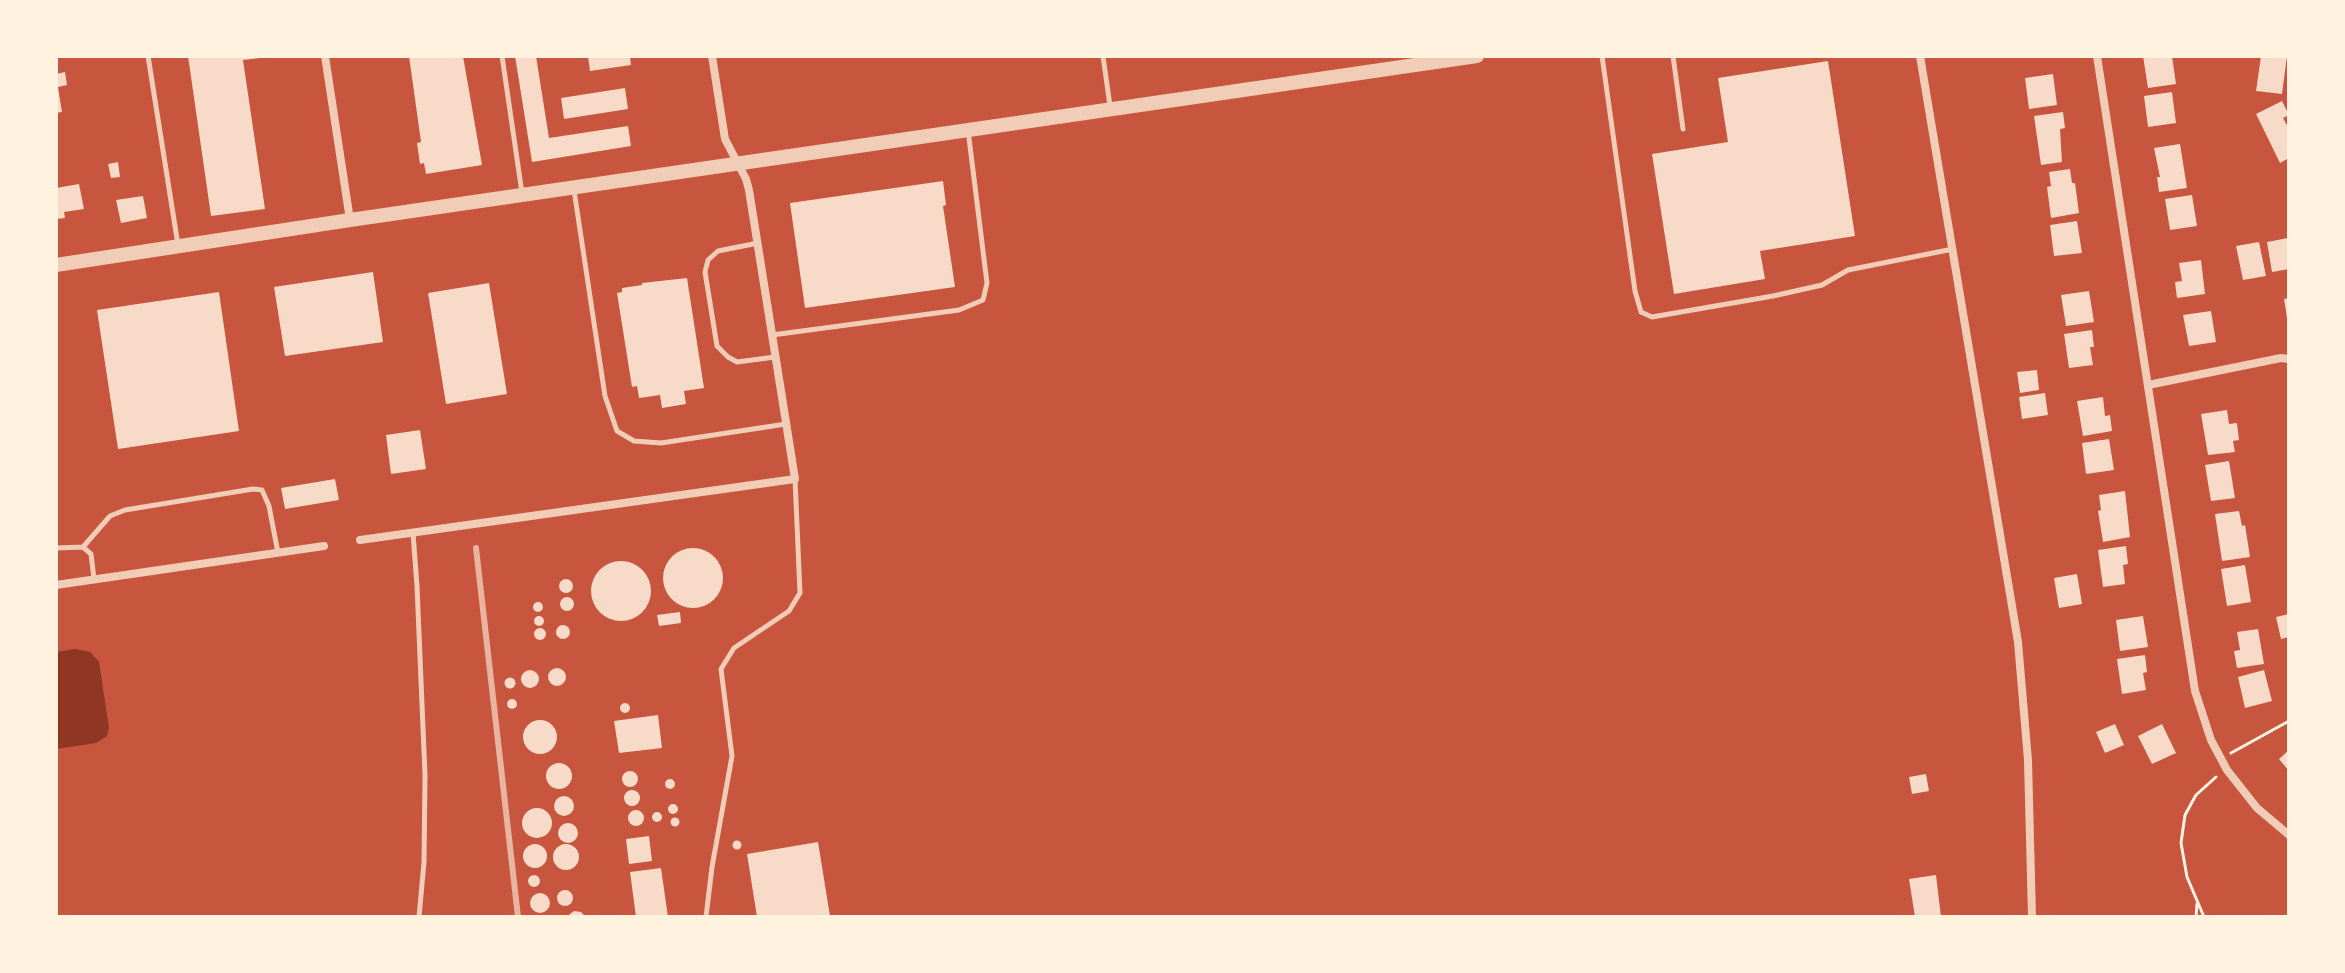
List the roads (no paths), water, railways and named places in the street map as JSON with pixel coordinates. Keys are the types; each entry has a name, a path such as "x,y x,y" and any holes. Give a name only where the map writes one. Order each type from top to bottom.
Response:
{"street":[{"path":"325,56 350,220"},
{"path":"360,540 795,479 749,190 725,139 712,56"},
{"path":"56,265 1477,56"},
{"path":"1920,56 2018,642 2028,760 2032,917"},
{"path":"2097,56 2195,691 2211,740 2227,770 2257,808 2289,835"},
{"path":"2148,385 2281,358 2289,359"},
{"path":"56,585 324,546"}],"lane":[{"path":"148,56 178,246"},
{"path":"502,56 523,195"},
{"path":"1103,56 1110,108"},
{"path":"1602,56 1633,276 1641,312 1652,317 1773,296 1822,285 1848,270 1953,249"},
{"path":"1673,56 1683,129"},
{"path":"772,335 959,310 983,300 987,283 968,129"},
{"path":"573,187 605,396 617,431 634,441 661,443 787,424"},
{"path":"758,243 718,251 708,260 705,272 717,346 737,362 776,357"},
{"path":"706,917 732,756 721,669 734,648 789,611 800,593 795,479"},
{"path":"83,547 110,516 125,510 253,489 262,490 269,506 278,553"},
{"path":"413,533 425,775 424,862 419,917"},
{"path":"56,548 83,547 91,554 94,579"}],"railway":[{"path":"476,548 518,917"}]}
